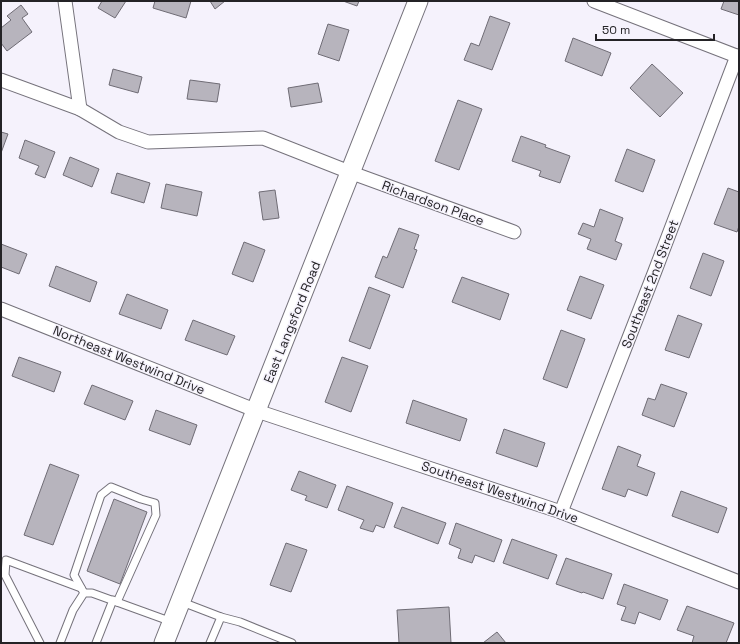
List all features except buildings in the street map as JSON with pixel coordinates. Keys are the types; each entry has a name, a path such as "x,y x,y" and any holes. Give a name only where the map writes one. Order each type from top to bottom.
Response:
{"street":[{"path":"65,1 80,109"},
{"name":"East Langsford Road","path":"164,643 182,602 352,173 418,1"},
{"path":"594,1 738,56"},
{"name":"Southeast 2nd Street","path":"561,512 738,56"},
{"name":"Richardson Place","path":"1,80 80,109 119,132 148,142 263,138 352,173 514,232"},
{"name":"Northeast Westwind Drive","path":"1,309 257,411"},
{"name":"Southeast Westwind Drive","path":"257,411 561,512 739,582"}],"lane":[{"path":"83,590 74,575 101,495 111,487 155,503 156,515 96,643"},
{"path":"40,643 5,575 6,560 172,622"},
{"path":"60,643 73,610 83,590"},
{"path":"182,602 221,617 240,622 292,643"},
{"path":"210,643 221,617"}]}
